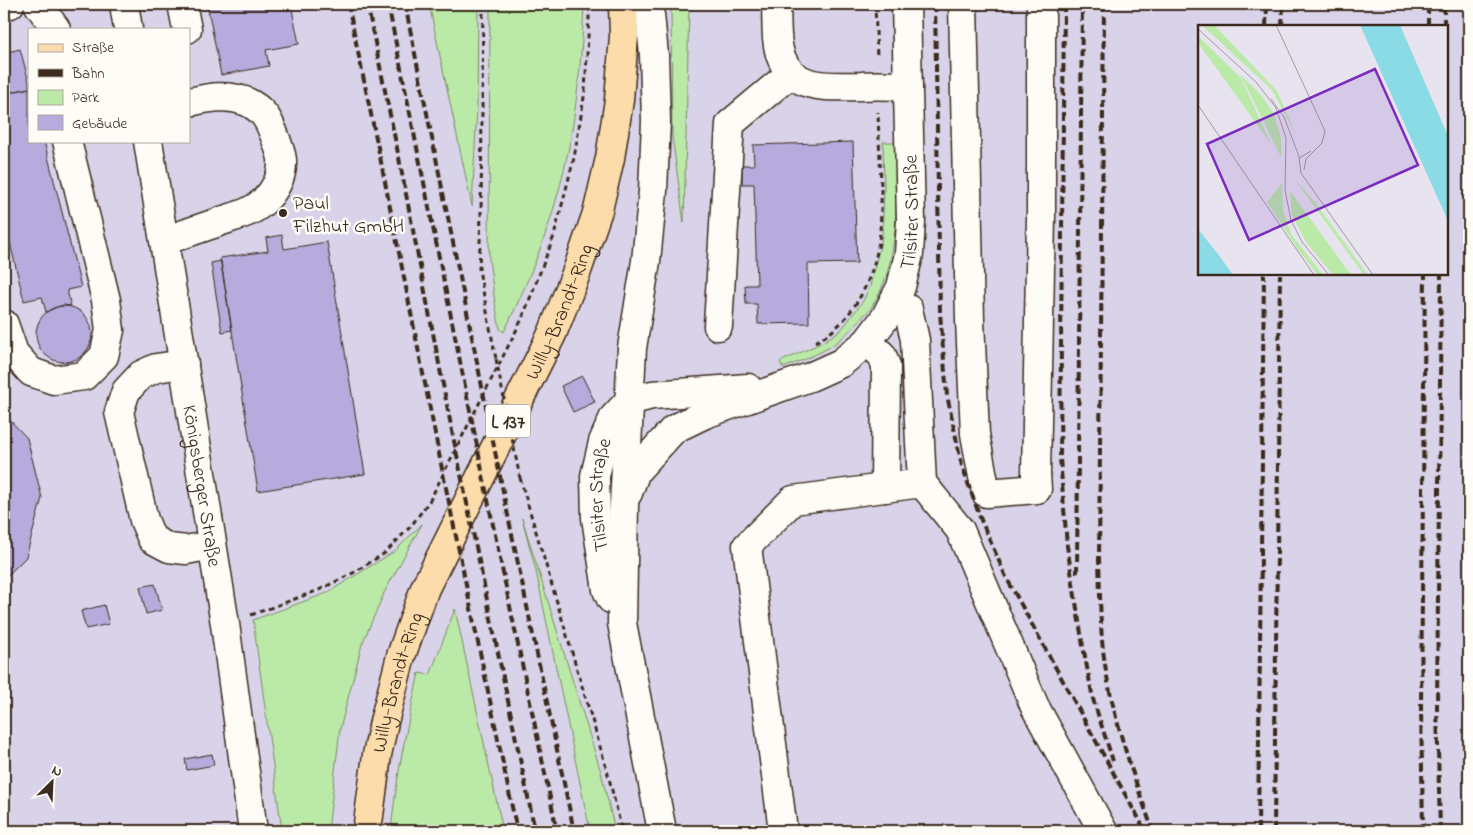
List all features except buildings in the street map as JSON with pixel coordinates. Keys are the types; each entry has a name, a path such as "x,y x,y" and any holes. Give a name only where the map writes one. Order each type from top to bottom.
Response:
{"main road":[{"name":"Willy-Brandt-Ring","path":"367,831 374,774 384,722 400,656 425,588 552,334 577,272 598,210 610,158 618,100 624,36 623,4"}],"street":[{"path":"4,6 10,4"},
{"path":"32,4 38,28"},
{"path":"38,4 55,28"},
{"path":"124,4 128,28"},
{"path":"182,4 187,28"},
{"name":"Tilsiter Straße","path":"649,4 654,56 656,121 653,192 646,261 632,348 624,506 622,623 662,831"},
{"path":"776,4 778,47 782,60 791,73 805,82 820,86 908,86"},
{"name":"Tilsiter Straße","path":"624,506 636,471 674,429 705,414 810,377 841,364 867,342 886,318 901,286 909,254 911,221 906,4"},
{"path":"963,4 970,320 975,434 986,493 1036,490 1041,217 1041,4"},
{"path":"718,326 730,124 791,73"},
{"path":"165,241 251,211 271,193 282,170 282,155 270,122 261,111 246,102 231,97 213,97 190,102"},
{"path":"4,324 14,353 31,372 54,380 84,376 104,356 110,330 106,300 66,142"},
{"path":"137,142 150,152"},
{"name":"Königsberger Straße","path":"150,152 225,624 254,831"},
{"path":"894,301 908,309 914,340 922,483 960,530 1035,707 1104,831"},
{"path":"867,342 882,355 886,366 885,488"},
{"path":"184,364 156,368 141,375 126,391 119,412 144,520 152,539 169,548 186,550 212,545"},
{"name":"Tilsiter Straße","path":"622,623 607,590 596,518 596,476 603,442 614,417 629,401 652,395 745,389 810,377"},
{"path":"783,831 747,546 793,500 922,483"}],"path":[{"path":"483,4 480,270 520,478 607,770 622,831"},
{"path":"225,624 319,590 353,573 385,553 411,526 430,500 522,319 554,236 574,158 585,92 590,19 589,4"},
{"path":"812,344 840,326 855,306 869,278 880,232 875,4"}],"shaded area":[{"path":"4,4 1469,4 1469,831 4,831"}],"green space":[{"path":"429,4 478,4 477,108 472,206"},
{"path":"490,4 584,4 576,101 563,173 552,215 540,249 527,283 504,332 500,329 489,259"},
{"path":"671,4 689,4 684,223 672,136"},
{"path":"883,142 896,142 897,183 892,251 880,292 868,311 836,343 817,354 783,368 780,362 821,343 841,330 863,301 870,286 882,237 884,190"},
{"path":"522,518 601,772 615,831 590,831 536,571"},
{"path":"422,524 385,591 362,644 340,729 328,831 282,831 253,620 327,593 395,551"},
{"path":"455,609 503,831 391,831 402,752 419,673 430,675"}],"railway":[{"path":"348,4 517,831"},
{"path":"367,4 453,436 535,831"},
{"path":"388,4 557,831"},
{"path":"405,4 506,506 574,831"},
{"path":"935,4 940,313 947,395 962,466 981,520 1006,577 1137,816"},
{"path":"1064,4 1060,458 1067,546 1083,646 1093,699 1113,761"},
{"path":"1077,573 1082,4"},
{"path":"1104,4 1099,560 1101,630 1109,689 1121,737 1153,831"},
{"path":"1266,25 1267,4"},
{"path":"1282,25 1283,4"},
{"path":"1428,4 1428,25"},
{"path":"1444,4 1444,25"},
{"path":"1258,831 1264,275"},
{"path":"1274,831 1280,275"},
{"path":"1423,831 1421,707 1425,275"},
{"path":"1440,831 1437,707 1441,275"},
{"path":"1135,811 1145,831"}],"place":[{"name":"Paul Filzhut GmbH","path":"283,213"}]}
